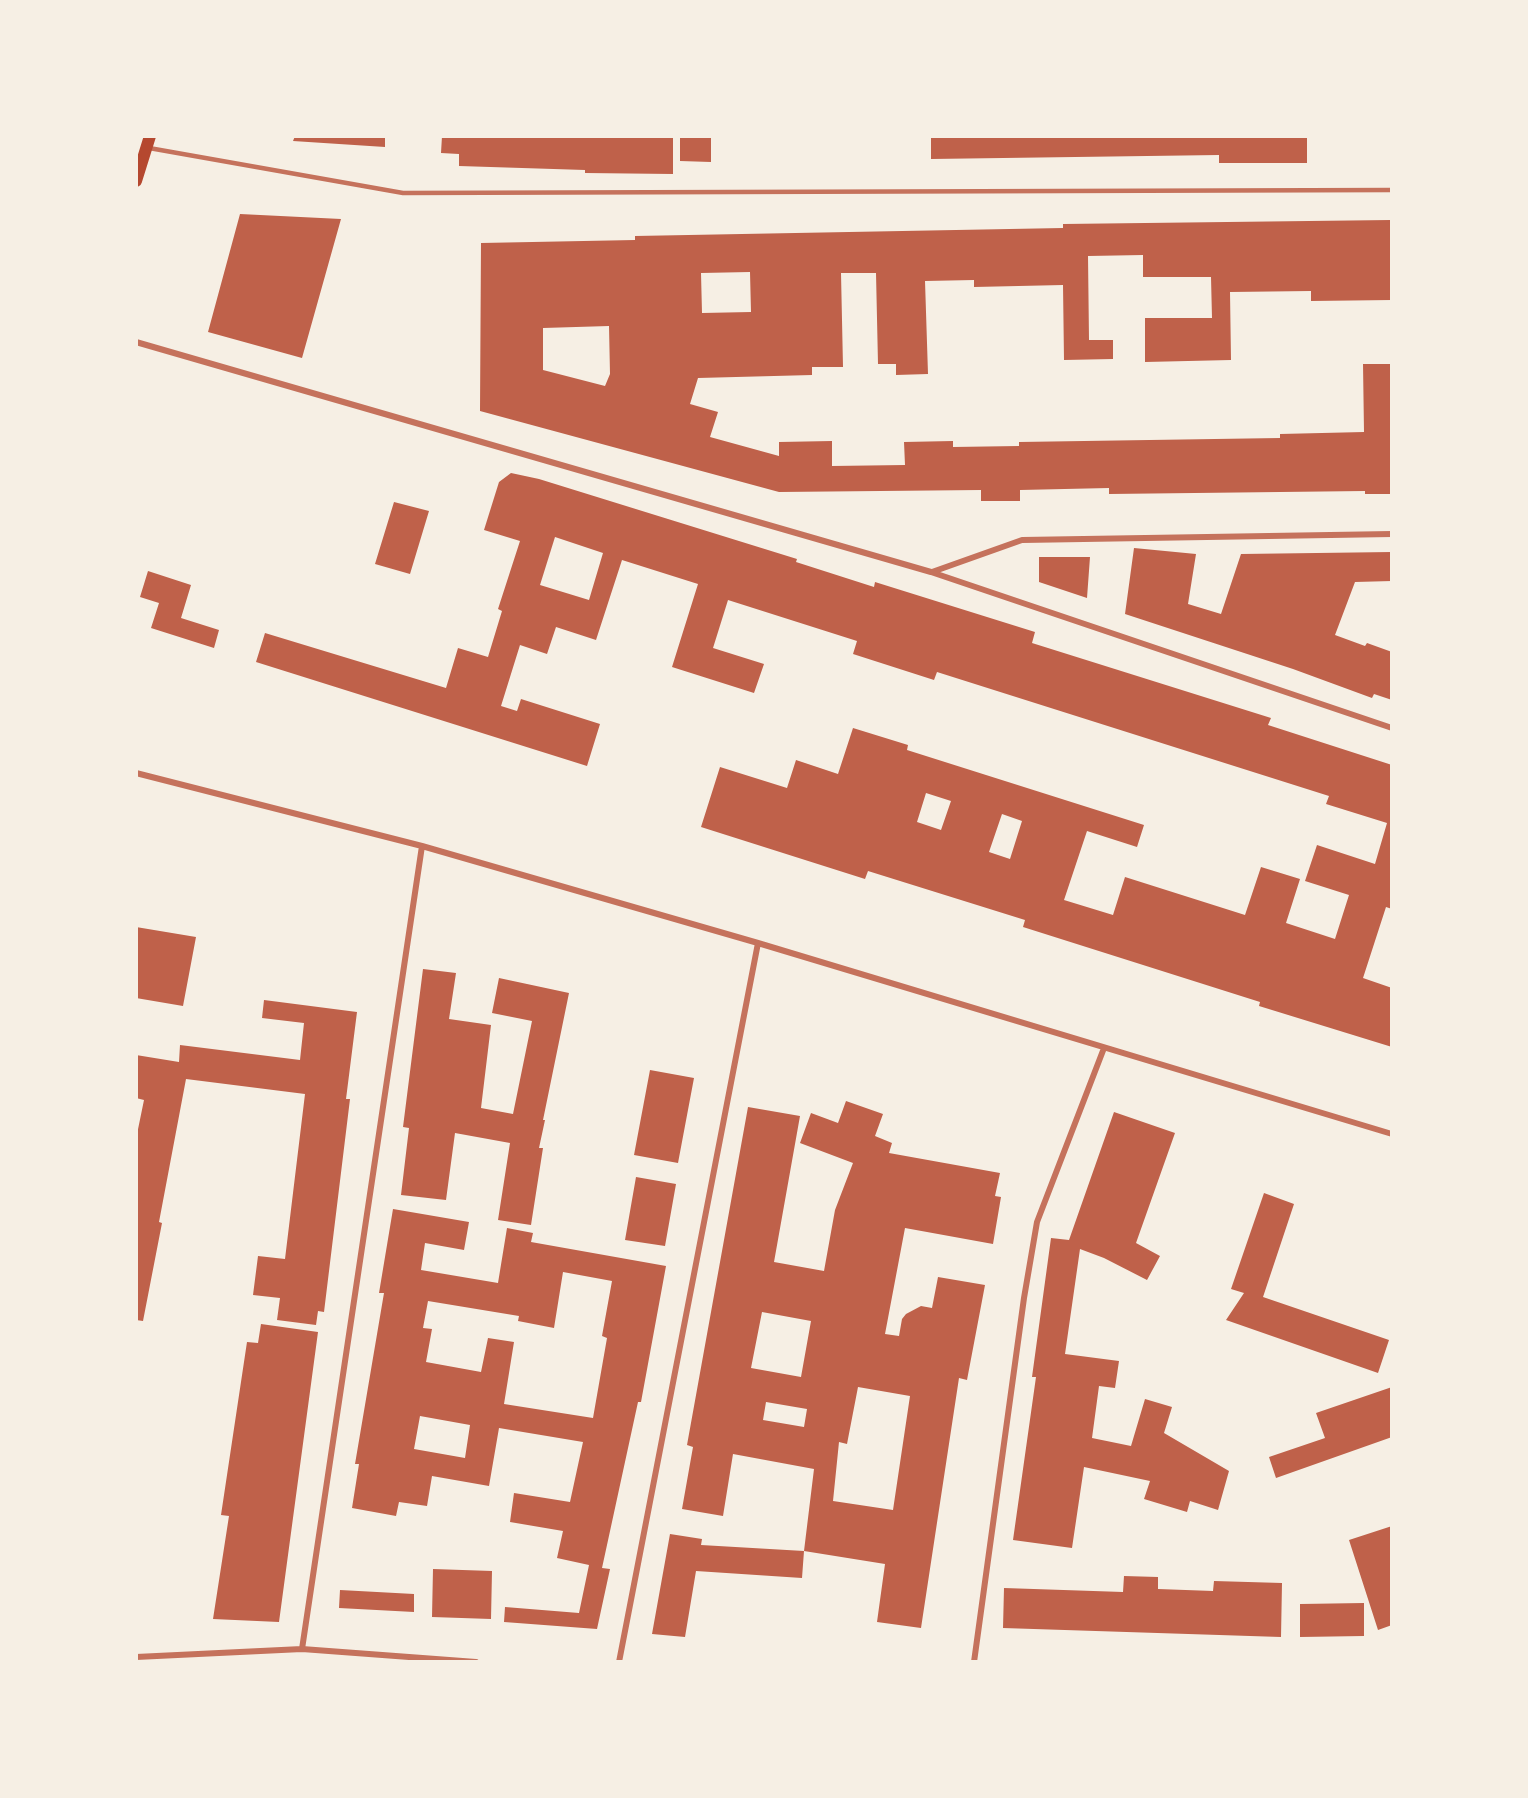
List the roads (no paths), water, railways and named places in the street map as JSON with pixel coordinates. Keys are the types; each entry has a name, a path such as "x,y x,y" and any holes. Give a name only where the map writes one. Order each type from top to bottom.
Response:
{"main road":[{"path":"136,181 148,142"}],"street":[{"path":"136,342 931,572 1392,728"},
{"path":"931,572 1022,540 1392,534"},
{"path":"136,773 422,846 758,943 1392,1134"},
{"path":"302,1649 422,846"},
{"path":"619,1662 758,943"},
{"path":"974,1662 1023,1298 1037,1222 1104,1048"},
{"path":"136,1656 302,1649 476,1662"}],"lane":[{"path":"148,142 403,193 1392,190"}]}
